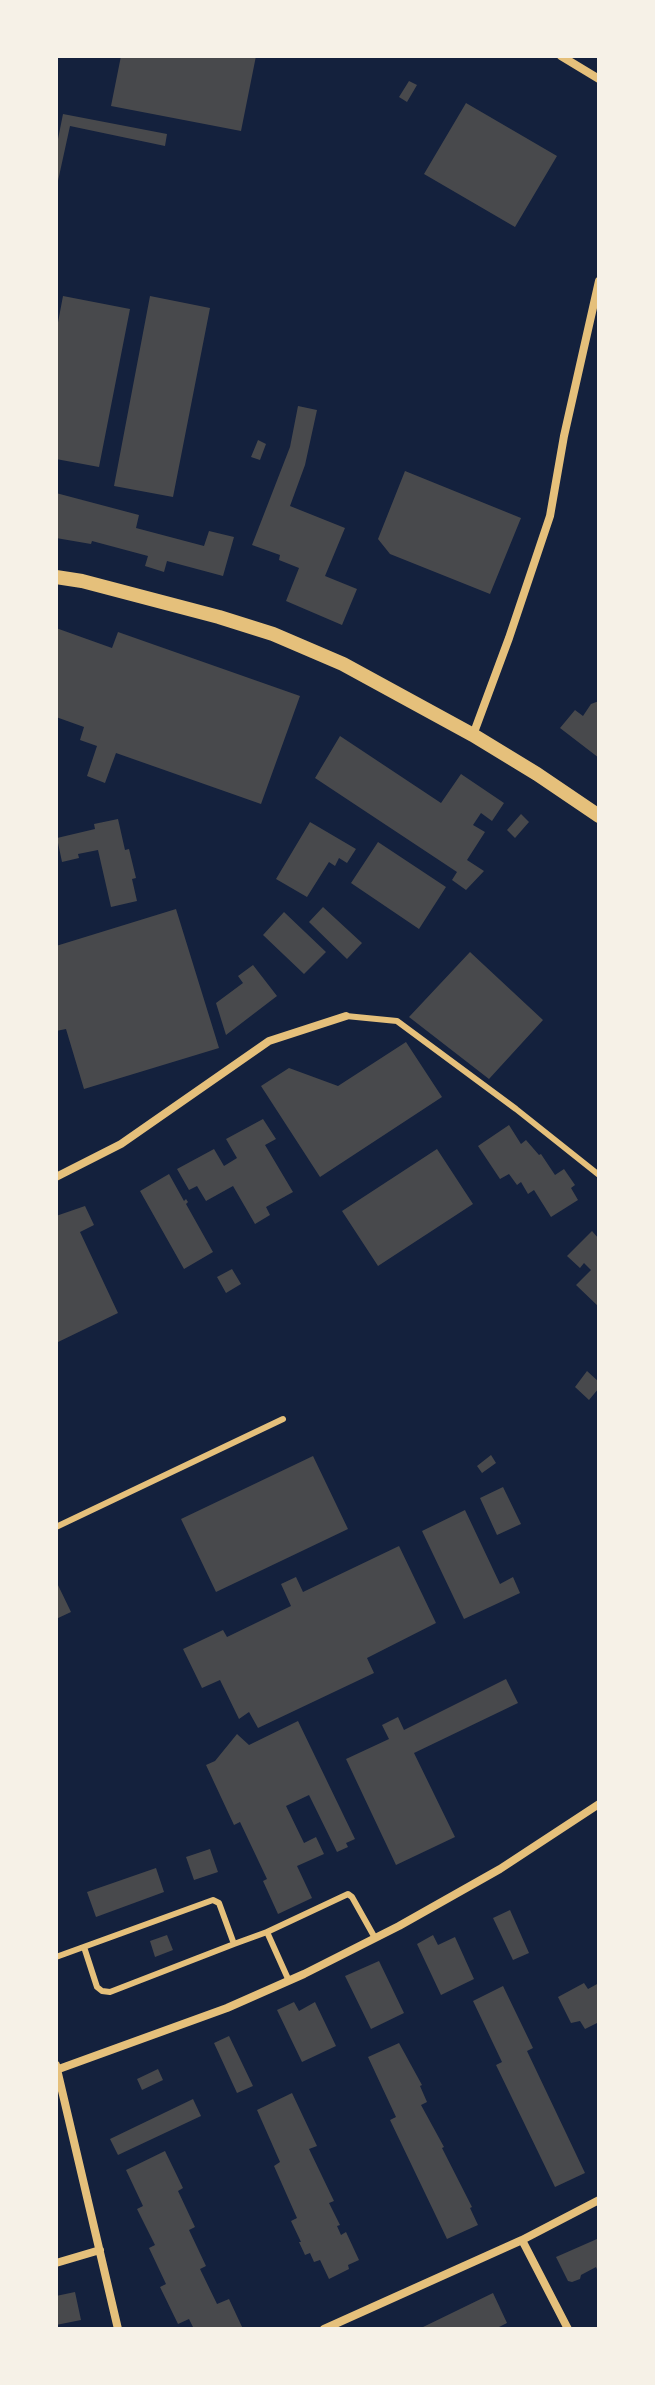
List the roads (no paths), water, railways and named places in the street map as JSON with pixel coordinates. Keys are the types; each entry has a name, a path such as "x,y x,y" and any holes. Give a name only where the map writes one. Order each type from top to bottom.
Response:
{"street":[{"path":"561,56 599,79"},
{"path":"473,735 550,516 564,436 599,281"},
{"path":"56,577 82,581 273,634 343,664 473,735 599,816"},
{"path":"56,1177 121,1144 269,1041 346,1016"},
{"path":"118,2329 56,2068 227,2008 289,1981 500,1869 599,1804"},
{"path":"324,2329 522,2240 599,2200"},
{"path":"522,2240 568,2329"},
{"path":"56,2263 100,2250"}],"lane":[{"path":"346,1016 397,1021 598,1174 599,1184"},
{"path":"56,1527 283,1419"},
{"path":"84,1947 97,1987 110,1992 267,1932 348,1894 375,1938"},
{"path":"56,1957 213,1900 219,1903 234,1944"},
{"path":"267,1932 289,1981"}]}
